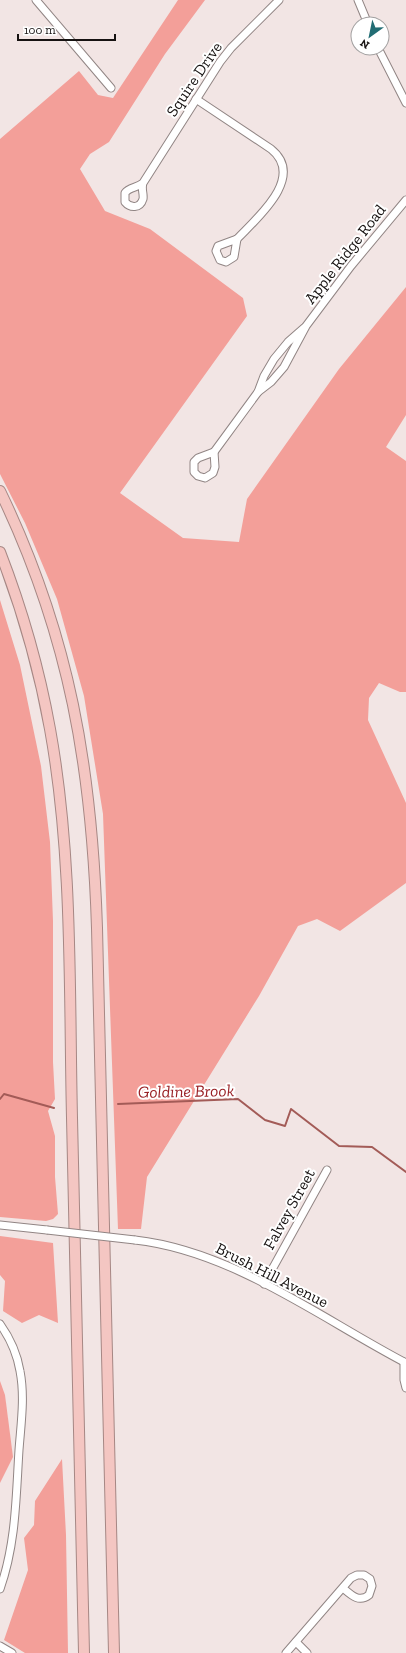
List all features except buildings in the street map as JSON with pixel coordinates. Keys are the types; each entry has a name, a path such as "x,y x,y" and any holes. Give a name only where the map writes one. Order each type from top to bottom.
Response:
{"highway":[{"path":"0,491 32,564 60,647 81,739 90,810 98,928 114,1653"},
{"path":"0,552 25,623 43,692 56,769 63,839 70,1012 84,1653"}],"street":[{"path":"36,0 111,88"},
{"name":"Squire Drive","path":"143,183 226,54 279,0"},
{"path":"358,0 365,16"},
{"path":"382,56 406,103"},
{"path":"196,99 271,148 279,157 283,166 283,178 275,197 237,239"},
{"name":"Apple Ridge Road","path":"258,392 271,382 284,367 306,326 343,276 406,200"},
{"name":"Apple Ridge Road","path":"214,452 258,392 264,376 274,359 293,337 306,326"},
{"path":"274,359 284,367"},
{"name":"Falvey Street","path":"264,1284 327,1170"},
{"name":"Brush Hill Avenue","path":"0,1225 135,1240 168,1245 202,1255 264,1284 405,1362 404,1380 406,1388"},
{"path":"0,1324 11,1342 18,1360 22,1381 23,1405 12,1543 0,1589"},
{"path":"286,1653 343,1588"},
{"path":"296,1642 307,1653"},
{"path":"0,1646 12,1653"}],"shaded area":[{"path":"178,0 205,0 165,54 109,142 90,154 80,169 105,211 150,229 243,298 247,316 120,493 183,538 239,542 247,499 339,369 406,287 406,415 386,447 406,461 406,692 400,692 379,683 369,698 368,720 406,803 406,883 340,931 317,919 298,926 259,996 147,1177 141,1229 118,1229 103,814 84,696 57,599 25,523 0,474 0,139 79,71 98,95 113,98"},
{"path":"0,600 20,665 41,766 50,842 53,921 53,1062 55,1099 48,1111 55,1136 55,1177 58,1214 53,1219 46,1221 0,1217"},
{"path":"0,1236 53,1243 58,1323 39,1315 22,1323 3,1311 5,1281 0,1275"},
{"path":"0,1381 5,1395 13,1457 0,1483"},
{"path":"62,1459 66,1535 68,1653 25,1653 4,1640 28,1570 24,1538 34,1525 35,1501"}],"waterway":[{"name":"Goldine Brook","path":"0,1099 4,1094 54,1108"},
{"name":"Goldine Brook","path":"118,1104 238,1099 265,1120 285,1126 291,1109 339,1146 372,1147 406,1172"}]}
